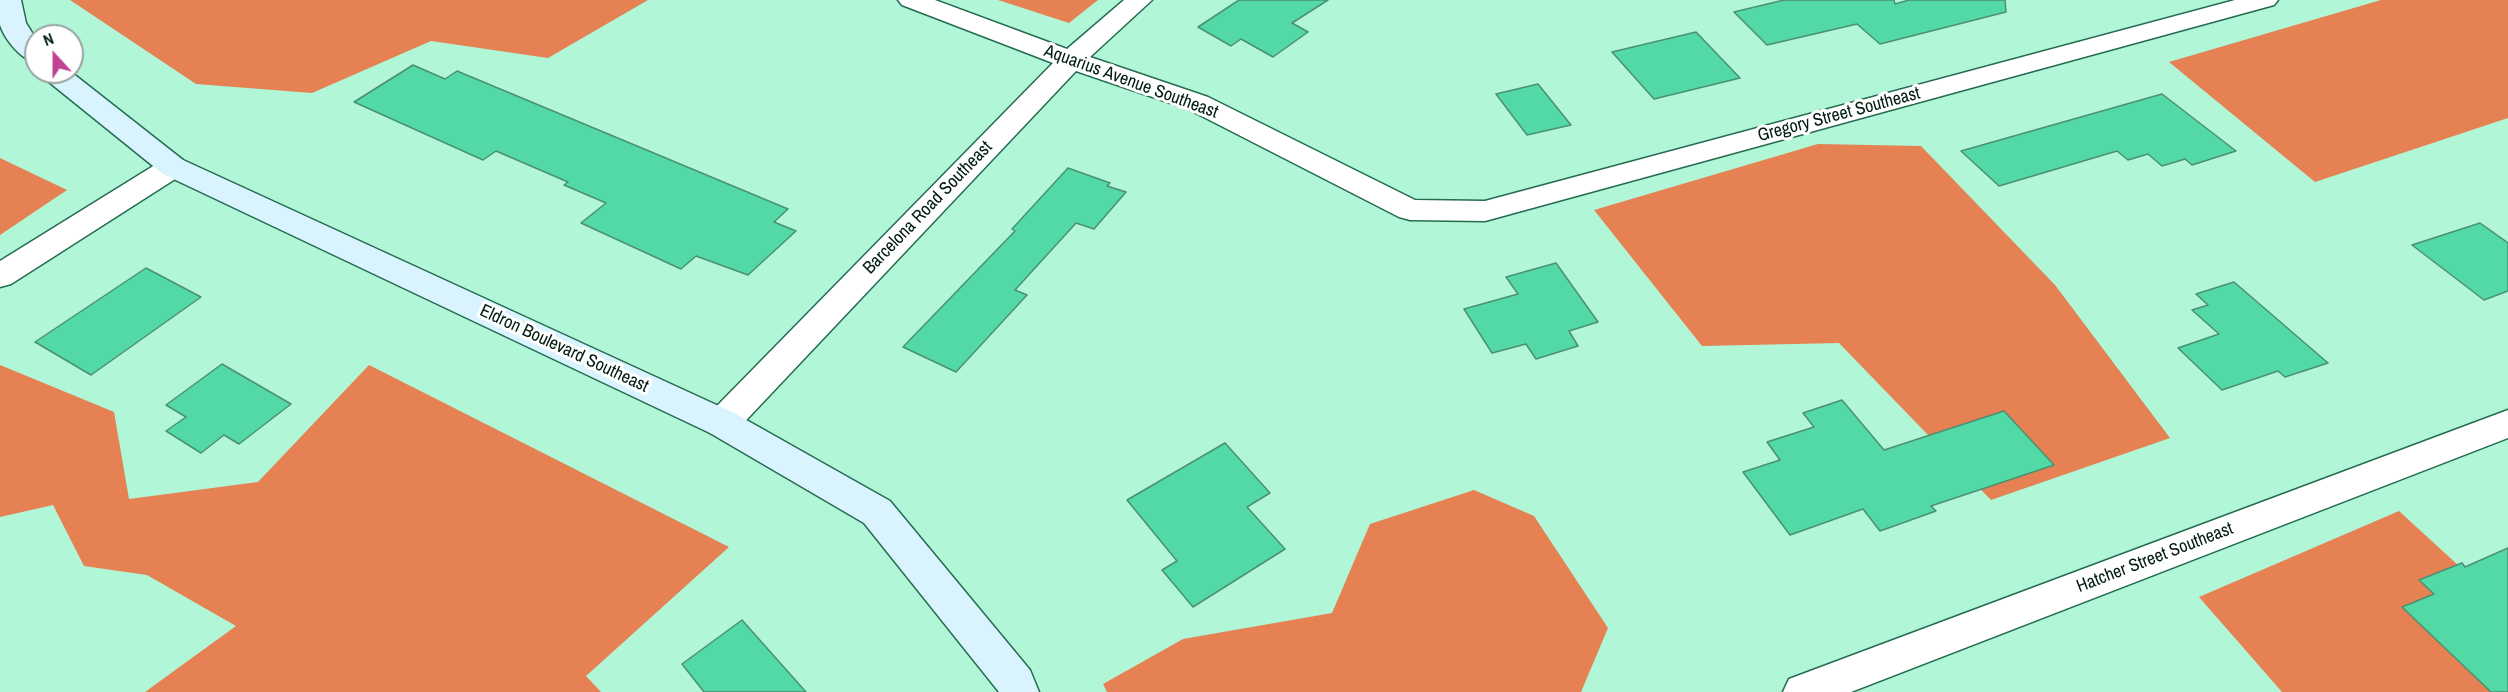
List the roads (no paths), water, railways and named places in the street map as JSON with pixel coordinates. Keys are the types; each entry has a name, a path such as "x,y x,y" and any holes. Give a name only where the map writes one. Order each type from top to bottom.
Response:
{"street":[{"path":"8,0 8,9 20,41 24,44"},
{"name":"Aquarius Avenue Southeast","path":"911,0 1071,60 1198,103 1410,210"},
{"name":"Barcelona Road Southeast","path":"722,423 1071,60 1139,0"},
{"name":"Gregory Street Southeast","path":"1410,210 1485,211 2265,0"},
{"name":"Eldron Boulevard Southeast","path":"69,84 173,167 722,423 877,512 1016,683 1019,692"},
{"path":"0,276 173,167"},
{"name":"Hatcher Street Southeast","path":"1803,692 2508,424"}]}
